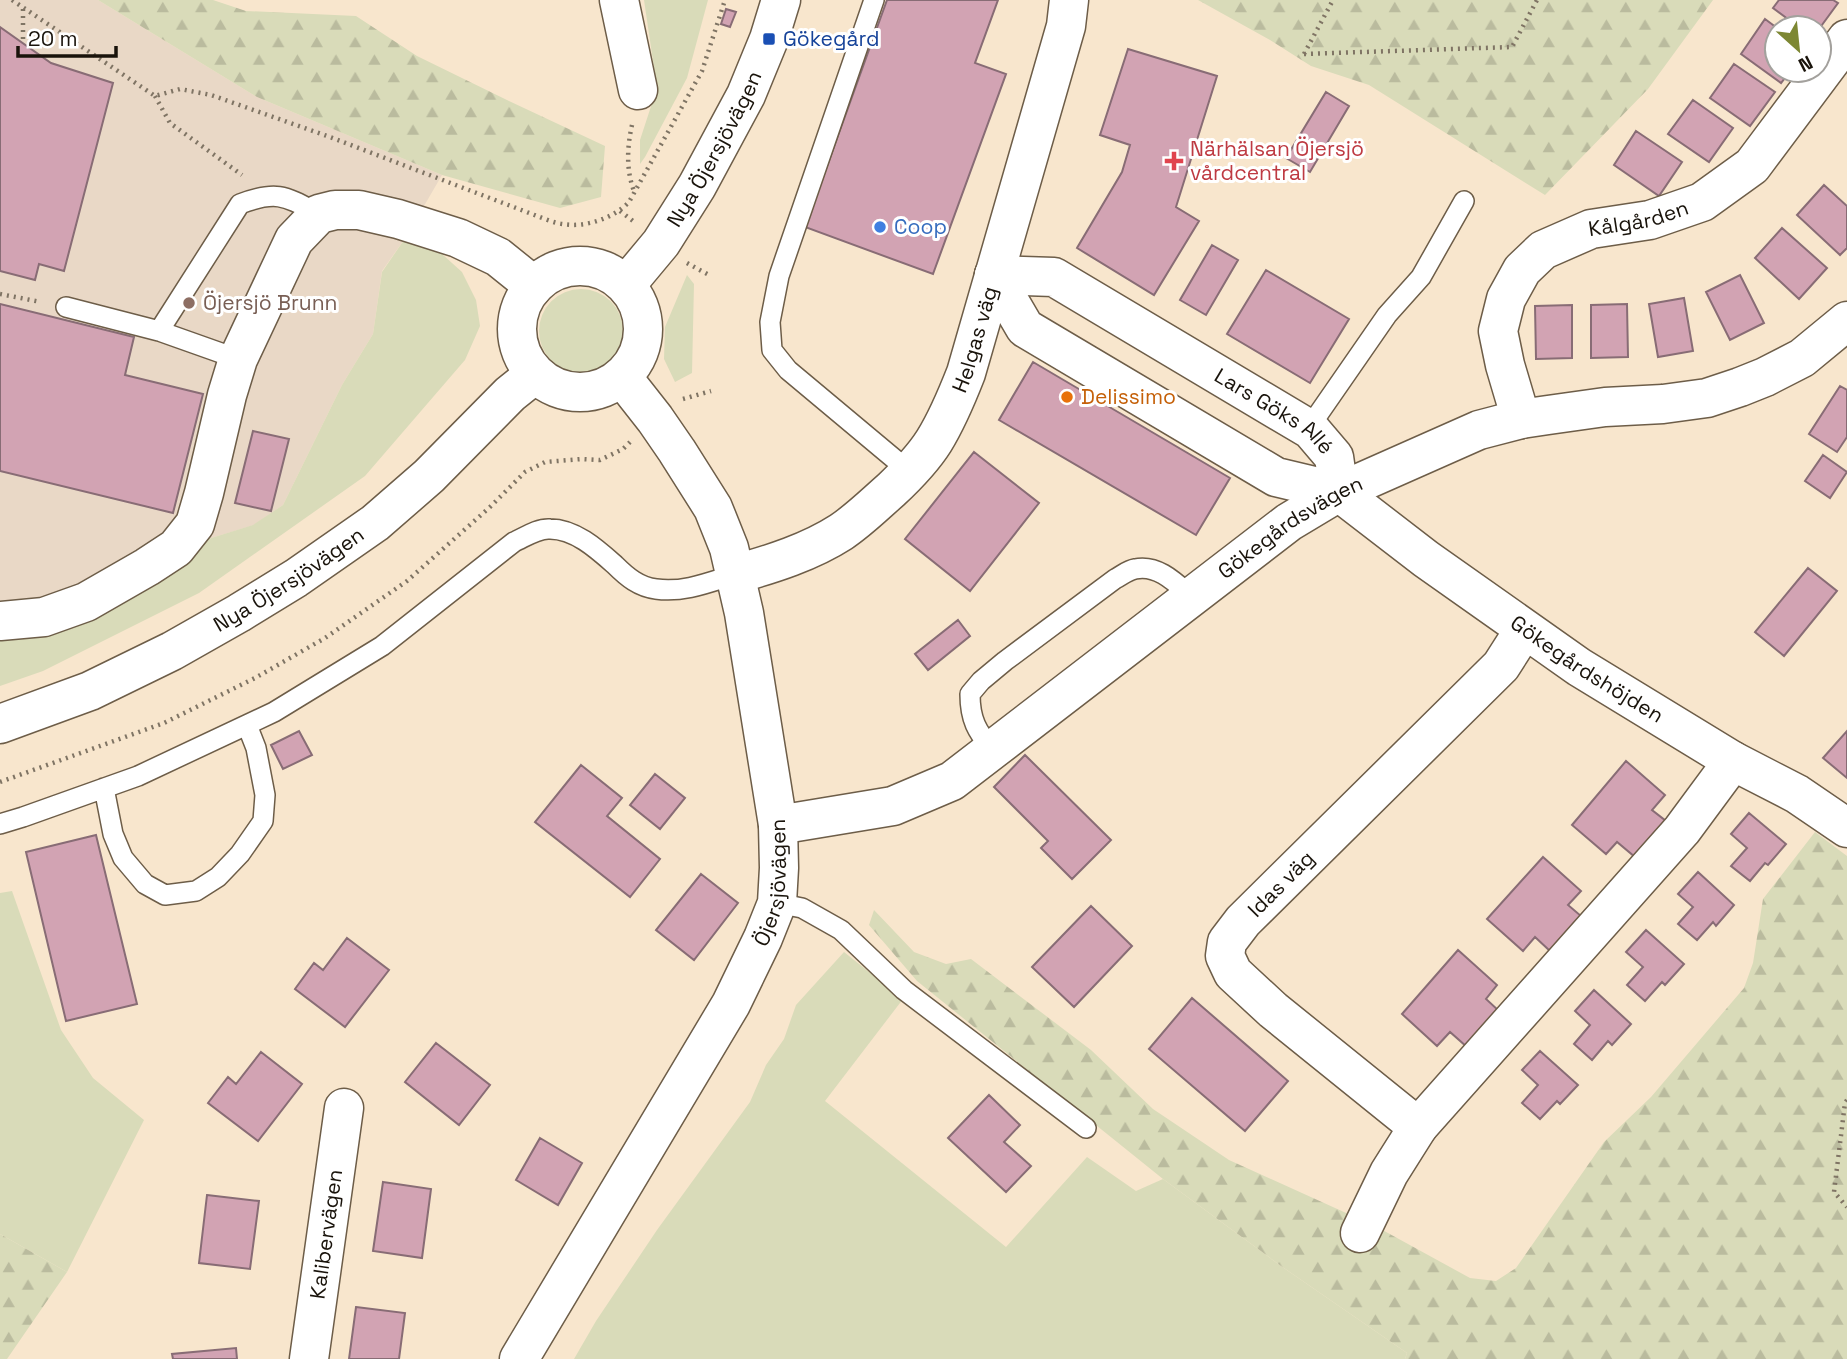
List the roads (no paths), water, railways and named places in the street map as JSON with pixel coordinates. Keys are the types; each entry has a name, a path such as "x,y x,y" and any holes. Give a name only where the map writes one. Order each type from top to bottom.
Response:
{"street":[{"path":"620,0 638,90"},
{"name":"Nya Öjersjövägen","path":"626,285 661,243 697,186 746,95 769,39 781,0"},
{"name":"Helgas väg","path":"736,573 804,551 841,532 910,472 933,442 953,406 966,373 1066,26 1069,0"},
{"name":"Kålgården","path":"1521,419 1498,331 1506,299 1522,270 1543,250 1591,229 1650,220 1702,202 1752,166 1847,39"},
{"path":"0,621 44,617 86,602 176,548 195,524 239,359 293,240 319,214 335,209 359,210 458,238 498,257 534,286"},
{"path":"583,266 605,271 626,285 640,306 644,335 634,363 622,377 614,384 594,391 572,393 552,386 535,374 520,349 517,330 523,302 542,278 562,269 583,266"},
{"name":"Lars Göks Allé","path":"994,275 1054,277 1311,430 1334,457 1339,492 1276,477 1025,328 994,275"},
{"name":"Gökegårdsvägen","path":"778,825 893,806 952,782 1289,522 1339,492 1479,430 1521,419 1605,407 1663,404 1707,398 1765,377 1802,358 1847,321"},
{"name":"Nya Öjersjövägen","path":"0,724 90,691 172,651 296,578 375,523 429,476 510,394 535,374"},
{"name":"Öjersjövägen","path":"519,1359 731,1004 777,903 778,825 736,573 729,548 713,508 670,440 622,377"},
{"name":"Gökegårdshöjden","path":"1339,492 1426,559 1579,667 1734,761 1797,794 1847,828"},
{"name":"Idas väg","path":"1418,1127 1273,1010 1233,973 1225,956 1227,942 1243,921 1501,666 1524,629"},
{"path":"1360,1233 1389,1173 1418,1127 1682,830 1734,761"},
{"name":"Kalibervägen","path":"309,1359 344,1108"}],"lane":[{"path":"874,0 779,276 770,322 772,350 788,370 910,472"},
{"path":"159,331 240,204 261,196 286,197 319,214"},
{"path":"1311,430 1317,416 1387,315 1421,277 1464,201"},
{"path":"66,307 159,331 239,359"},
{"path":"0,824 138,776 274,712 382,646 514,542 530,534 548,528 570,533 595,548 631,580 655,589 686,589 736,573"},
{"path":"992,750 973,723 970,694 1005,661 1115,579 1133,569 1149,568 1165,574 1192,597"},
{"path":"104,788 113,834 123,858 145,884 165,895 195,891 218,877 240,854 263,821 265,795 256,748 247,725"},
{"path":"777,903 802,908 841,930 904,990 1086,1128"}],"place":[{"name":"Gökegård","path":"769,39"},
{"name":"Närhälsan Öjersjö vårdcentral","path":"1174,161"},
{"name":"Coop","path":"880,227"},
{"name":"Öjersjö Brunn","path":"189,303"},
{"name":"Delissimo","path":"1067,397"}]}
